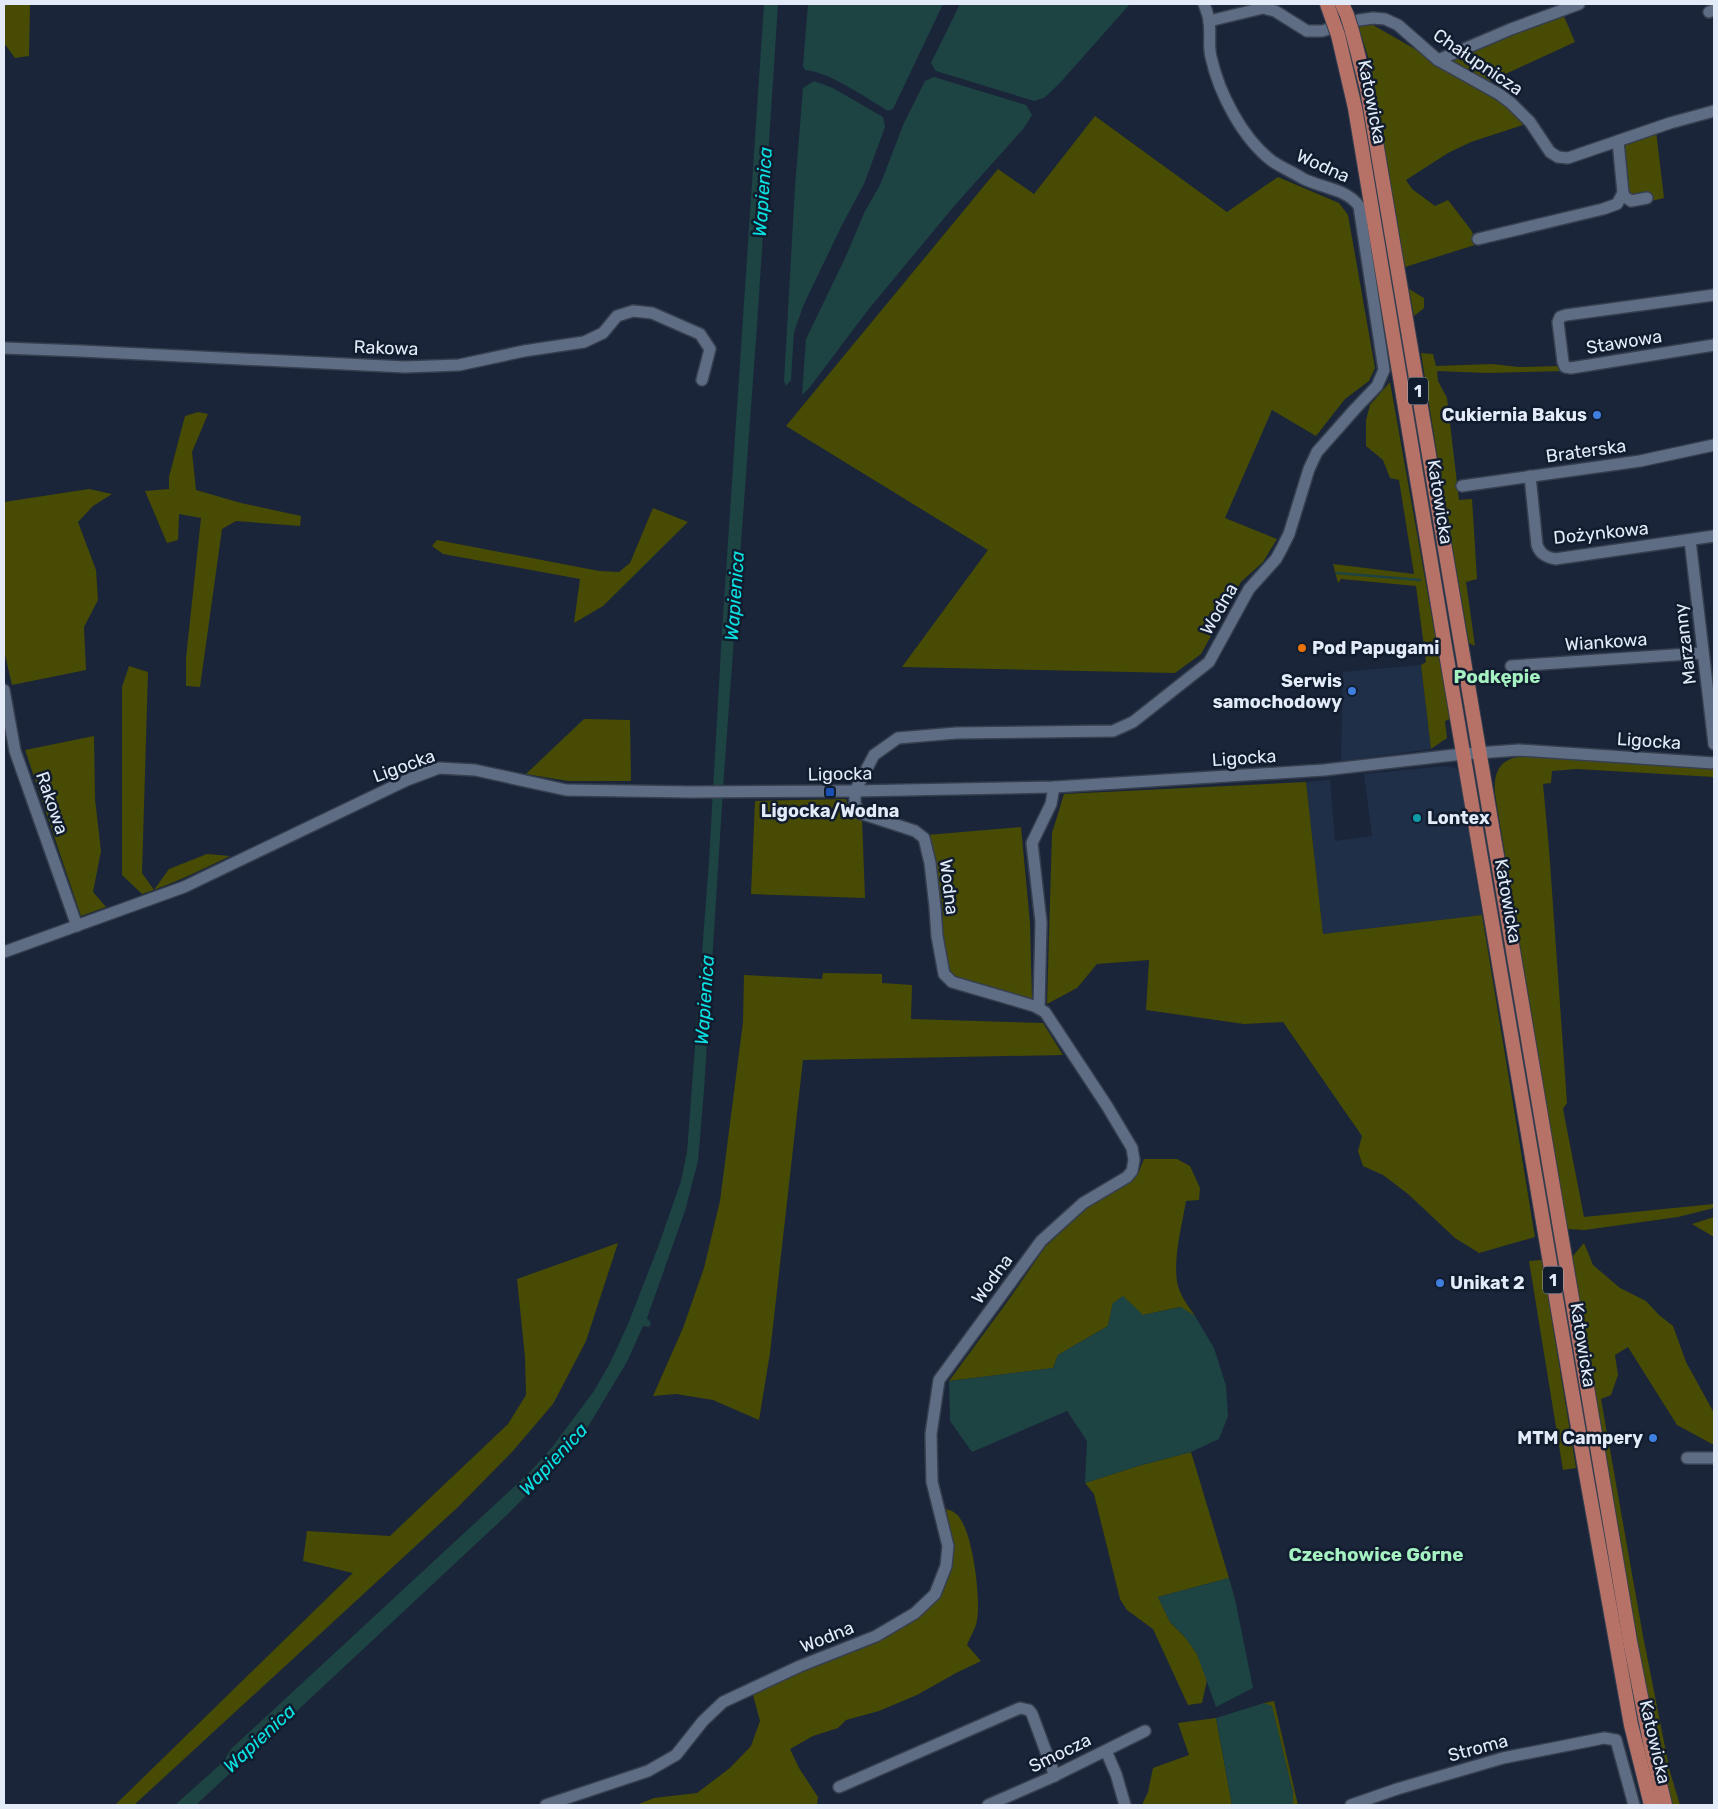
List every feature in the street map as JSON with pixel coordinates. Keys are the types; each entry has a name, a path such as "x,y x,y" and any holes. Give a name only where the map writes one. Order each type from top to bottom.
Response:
{"main road":[{"name":"Katowicka","path":"1327,4 1338,35 1355,108 1589,1493 1631,1725 1651,1805"},
{"name":"Katowicka","path":"1344,9 1352,31 1367,89 1630,1641 1665,1805"}],"street":[{"name":"Wodna","path":"546,1805 648,1771 676,1756 702,1721 723,1702 800,1666 876,1636 915,1613 935,1594 946,1566 948,1546 932,1482 931,1434 939,1380 1041,1242 1083,1203 1127,1177 1132,1171 1134,1160 1132,1148 1102,1098 1044,1012 1039,1008 952,982 944,974 937,936 930,863 924,838 915,831 860,813 854,804 854,792 874,755 898,738 956,733 1113,731 1132,722 1209,662 1249,590 1276,559 1282,548 1289,534 1309,469 1317,452 1377,386 1384,370 1359,206 1355,200 1346,194 1307,180 1272,161 1242,131 1219,84 1210,56 1209,21 1204,4"},
{"path":"1438,60 1511,29 1579,4"},
{"name":"Chałupnicza","path":"1209,21 1263,8 1275,11 1307,31 1322,31 1366,19 1386,19 1398,25 1438,60 1499,94 1511,103 1530,122 1550,152 1558,157 1568,158 1670,123 1714,111"},
{"path":"1618,141 1627,197"},
{"path":"1478,239 1604,209 1617,204 1627,197 1647,198"},
{"name":"Stawowa","path":"1714,295 1566,315 1560,317 1558,322 1562,362 1565,367 1571,368 1714,346"},
{"name":"Rakowa","path":"4,348 405,367 459,365 524,351 584,342 604,333 617,316 633,311 652,313 700,334 710,348 702,380"},
{"name":"Braterska","path":"1462,486 1640,461 1714,445"},
{"name":"Dożynkowa","path":"1530,476 1537,545 1539,551 1546,557 1555,559 1714,536"},
{"name":"Marzanny","path":"1690,540 1714,744"},
{"name":"Wiankowa","path":"1511,666 1703,653"},
{"name":"Rakowa","path":"4,690 15,751 77,926"},
{"name":"Ligocka","path":"4,952 184,887 407,780 439,768 475,770 566,790 854,792 1054,787 1324,770 1464,754 1532,750 1714,763"},
{"path":"1039,1008 1041,922 1032,843 1050,804 1054,787"},
{"path":"1687,1458 1714,1458"},
{"path":"839,1787 1020,1708 1024,1708 1032,1714 1055,1776"},
{"name":"Smocza","path":"996,1804 1145,1731"},
{"name":"Stroma","path":"1351,1805 1397,1789 1503,1758 1604,1738 1616,1740 1634,1805"},
{"path":"1106,1750 1116,1774 1125,1805"}],"shaded area":[{"path":"4,4 30,4 29,56 15,58 4,43"},
{"path":"1563,14 1575,42 1486,83 1451,64 1452,57"},
{"path":"1358,25 1373,25 1497,96 1526,124 1471,142 1448,153 1406,180 1412,189 1435,206 1448,200 1471,230 1478,244 1405,267 1370,63"},
{"path":"1095,116 1227,212 1278,177 1339,203 1348,215 1375,368 1369,381 1345,399 1316,436 1272,410 1225,518 1277,539 1263,562 1241,582 1201,654 1175,673 902,667 988,550 786,426 998,169 1034,194"},
{"path":"1656,131 1664,198 1651,201 1630,197 1626,192 1623,145 1628,140"},
{"path":"1409,289 1424,298 1424,308 1414,316"},
{"path":"1421,353 1433,354 1436,366 1492,364 1519,367 1560,366 1566,371 1488,373 1437,371 1438,381 1447,398 1459,500 1472,499 1477,579 1466,582 1475,646 1469,643"},
{"path":"1390,382 1450,719 1445,721 1447,738 1431,749 1421,665 1426,662 1416,586 1341,579 1338,583 1333,564 1414,574 1399,480 1390,478 1383,460 1366,446 1366,420 1370,405"},
{"path":"198,412 208,414 192,452 196,490 241,503 301,516 300,526 236,521 222,529 200,687 186,686 186,658 201,518 179,514 178,540 167,543 145,491 169,489 169,477 185,416"},
{"path":"89,489 112,494 93,506 78,522 96,570 98,600 84,627 86,670 12,685 4,650 4,502"},
{"path":"653,508 688,522 603,606 574,623 580,579 443,554 432,546 437,540 599,571 619,572 630,563"},
{"path":"1421,665 1431,749 1341,761 1343,672"},
{"path":"129,666 148,672 142,873 154,890 142,894 122,875 122,687"},
{"path":"584,719 630,720 631,781 568,781 526,774"},
{"path":"94,736 95,799 101,851 93,892 106,907 81,916 25,750"},
{"path":"1525,756 1714,768 1714,777 1577,769 1552,771 1551,783 1543,784 1567,1103 1563,1109 1584,1217 1714,1204 1714,1208 1678,1217 1585,1230 1567,1229 1495,794 1495,779 1500,767 1509,760"},
{"name":"Lontex","path":"1446,766 1456,768 1459,773 1482,915 1323,934 1306,782 1330,780 1335,841 1372,836 1364,774"},
{"path":"1306,782 1323,934 1482,915 1535,1237 1479,1253 1455,1238 1408,1194 1383,1175 1363,1166 1358,1151 1362,1136 1283,1022 1244,1024 1146,1010 1149,960 1097,964 1077,988 1047,1004 1052,833 1064,794"},
{"path":"846,799 849,811 862,819 865,898 751,894 755,801"},
{"path":"1021,827 1030,923 1032,1000 954,976 949,969 944,952 942,904 934,860 927,835"},
{"path":"207,854 230,856 187,876 154,890 169,869"},
{"path":"823,973 882,974 882,983 912,985 911,1019 1043,1023 1063,1055 803,1060 770,1353 759,1420 713,1400 676,1394 653,1396 683,1328 704,1268 720,1201 743,1022 744,975 822,979"},
{"path":"1144,1159 1177,1159 1190,1166 1200,1188 1199,1200 1186,1201 1176,1266 1179,1290 1195,1316 1180,1307 1143,1315 1113,1303 1108,1326 1058,1355 1053,1368 949,1381 1045,1247 1089,1206 1131,1181 1138,1174"},
{"path":"1714,1217 1714,1237 1692,1224"},
{"path":"618,1243 586,1341 553,1404 512,1452 458,1507 134,1805 115,1805 353,1573 303,1561 307,1531 390,1536 508,1424 526,1395 525,1357 517,1279"},
{"path":"1584,1243 1593,1265 1620,1288 1646,1301 1673,1326 1686,1362 1714,1413 1714,1445 1677,1425 1628,1347 1615,1355 1618,1375 1611,1395 1601,1399 1643,1636 1670,1772 1680,1805 1673,1805 1660,1759 1637,1644 1572,1257"},
{"path":"1542,1260 1576,1468 1563,1470 1529,1261"},
{"path":"1191,1452 1229,1578 1158,1597 1170,1622 1185,1637 1197,1654 1207,1680 1202,1703 1188,1705 1153,1629 1127,1610 1120,1599 1094,1494 1085,1483"},
{"path":"946,1509 955,1513 961,1520 969,1540 977,1583 978,1610 977,1620 967,1645 981,1661 917,1695 879,1711 846,1720 838,1728 813,1736 790,1749 799,1768 818,1797 817,1805 636,1805 654,1798 697,1793 730,1768 751,1746 760,1721 752,1691 878,1641 918,1617 952,1543"},
{"path":"1274,1701 1298,1805 1293,1805 1293,1792 1264,1703"},
{"path":"1216,1718 1232,1805 1142,1805 1148,1792 1153,1768 1189,1755 1178,1723"}],"water":[{"name":"Wapienica","path":"764,4 778,4 698,1161 685,1211 647,1318 651,1323 649,1327 643,1326 628,1360 586,1430 563,1458 508,1514 196,1805 175,1805 224,1761 231,1749 530,1472 553,1446 594,1391 610,1363 628,1324 681,1181 687,1152 709,861 722,631"},
{"path":"808,4 943,4 893,109 888,111 836,80 805,70 803,66"},
{"path":"960,4 1130,4 1059,84 1044,98 1034,101 936,71 931,63"},
{"path":"934,77 1026,105 1032,115 1024,128 955,205 868,310 802,395 806,339 846,256 865,211 880,185 904,123 925,81"},
{"path":"814,81 833,88 883,117 885,127 864,184 804,304 794,332 791,380 786,386 784,381 795,187 803,88"},
{"path":"1123,1296 1143,1315 1181,1307 1195,1316 1214,1348 1226,1386 1228,1416 1219,1439 1191,1452 1085,1483 1087,1441 1067,1411 972,1452 950,1421 949,1381 1053,1368 1058,1355 1108,1326 1113,1303"},
{"path":"1229,1578 1253,1688 1216,1707 1197,1654 1185,1637 1170,1622 1158,1597"},
{"path":"1264,1703 1272,1706 1293,1792 1293,1805 1232,1805 1216,1718"}],"waterway":[{"path":"1337,573 1420,580"}],"place":[{"name":"Cukiernia Bakus","path":"1597,415"},
{"name":"Pod Papugami","path":"1302,648"},
{"name":"Serwis samochodowy","path":"1352,691"},
{"name":"Ligocka/Wodna","path":"830,792"},
{"name":"Lontex","path":"1417,818"},
{"name":"Unikat 2","path":"1440,1283"},
{"name":"MTM Campery","path":"1653,1438"}],"district":[{"name":"Podkępie","path":"1497,676"},
{"name":"Czechowice Górne","path":"1376,1554"}]}
